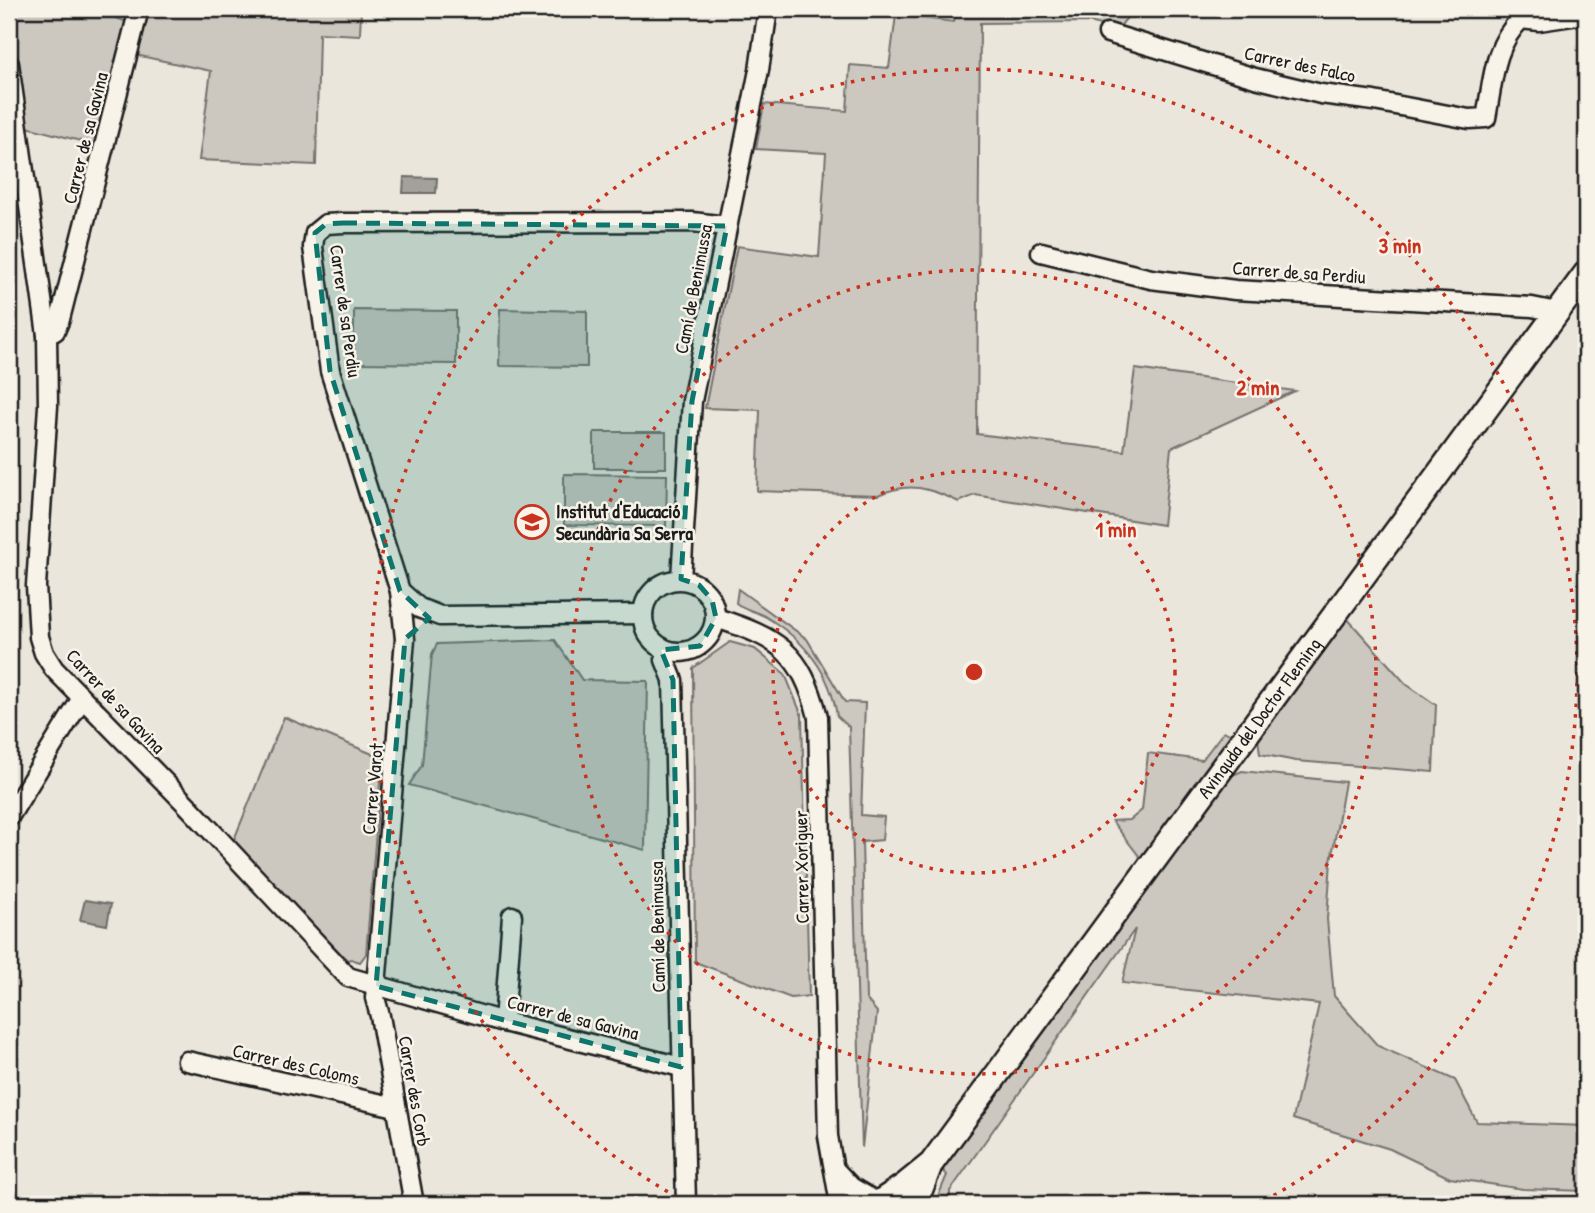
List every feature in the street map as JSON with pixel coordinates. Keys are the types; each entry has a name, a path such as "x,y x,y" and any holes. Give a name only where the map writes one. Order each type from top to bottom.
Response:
{"main road":[{"name":"Avinguda del Doctor Fleming","path":"915,1204 931,1164 1586,273"},
{"name":"Avinguda del Doctor Fleming","path":"878,1202 931,1164"}],"street":[{"name":"Carrer de sa Gavina","path":"139,9 60,319 55,331 47,335 48,406 36,586 37,619 44,653 54,670 348,977 504,1022 681,1066"},
{"name":"Camí de Benimussa","path":"681,579 692,401 759,70 768,9"},
{"name":"Carrer des Falco","path":"1108,33 1255,78 1321,94 1469,118 1486,118 1498,53 1508,31 1521,19 1539,21 1586,14"},
{"path":"9,64 47,335"},
{"name":"Carrer de sa Perdiu","path":"400,591 330,371 313,247 315,233 326,224 343,223 692,222 727,226"},
{"name":"Carrer de sa Perdiu","path":"1041,252 1151,279 1235,290 1532,307 1557,312"},
{"path":"681,579 699,585 712,600 716,618 711,634 700,646 685,652 669,651 655,643 645,630 643,614 649,596 663,583 681,579"},
{"path":"400,591 419,608 440,616"},
{"name":"Carrer Varot","path":"376,986 405,639 400,591"},
{"path":"405,639 415,627 440,616 643,614"},
{"name":"Carrer Xoriguer","path":"716,618 748,629 779,645 797,662 812,693 818,717 828,1136 840,1204"},
{"name":"Camí de Benimussa","path":"669,651 665,660 673,680 686,1204"},
{"path":"9,817 82,698"},
{"path":"504,1022 512,916"},
{"name":"Carrer des Corb","path":"376,986 375,998 414,1204"},
{"name":"Carrer des Coloms","path":"187,1061 396,1107"},
{"path":"834,1169 851,1187 878,1202"}],"highlighted area":[{"path":"343,223 727,226 692,401 681,579 699,585 712,600 716,618 700,646 661,650 673,680 681,1067 376,986 405,639 429,618 400,591 330,371 315,233 326,224"}],"shaded area":[{"path":"10,9 93,9 127,22 96,145 23,126"},
{"path":"144,9 361,9 360,35 319,33 316,165 199,160 211,71 131,54"},
{"path":"956,9 1134,9 1117,30 1090,22 980,23 977,434 1124,451 1135,369 1295,391 1171,448 1163,525 975,495 959,502 929,490 910,487 878,495 757,491 760,410 705,408 737,246 819,257 826,153 756,149 764,104 847,111 850,65 889,68 896,15 954,22"},
{"path":"404,177 437,178 436,193 403,193"},
{"path":"500,309 587,311 587,367 499,366"},
{"path":"354,310 456,311 456,364 354,363"},
{"path":"594,432 666,432 666,468 594,468"},
{"path":"564,474 667,475 666,526 564,525"},
{"path":"738,589 807,639 845,702 865,703 861,815 884,817 882,840 862,842 866,999 877,1012 862,1148 849,727 837,716 828,685 813,658 792,635 762,615 736,603"},
{"path":"1345,616 1406,684 1436,705 1433,772 1296,761 1260,754 1258,738"},
{"path":"555,640 582,680 648,681 645,850 409,785 422,765 432,654 437,644"},
{"path":"730,642 755,649 785,674 802,716 809,996 791,998 695,962 693,668"},
{"path":"284,717 382,758 366,954 360,962 347,960 233,842"},
{"path":"1224,731 1233,736 1143,861 1112,821 1130,820 1142,810 1148,753 1202,760"},
{"path":"1242,771 1345,782 1331,861 1327,919 1334,996 1378,1046 1455,1080 1477,1122 1586,1126 1586,1191 1523,1189 1450,1178 1390,1149 1293,1119 1319,1004 1122,983 1135,929 950,1191 950,1204 935,1204 947,1175 941,1168 1226,778"},
{"path":"85,900 111,904 107,925 80,920"}],"place":[{"name":"Institut d'Educació Secundària Sa Serra","path":"532,522"}]}
